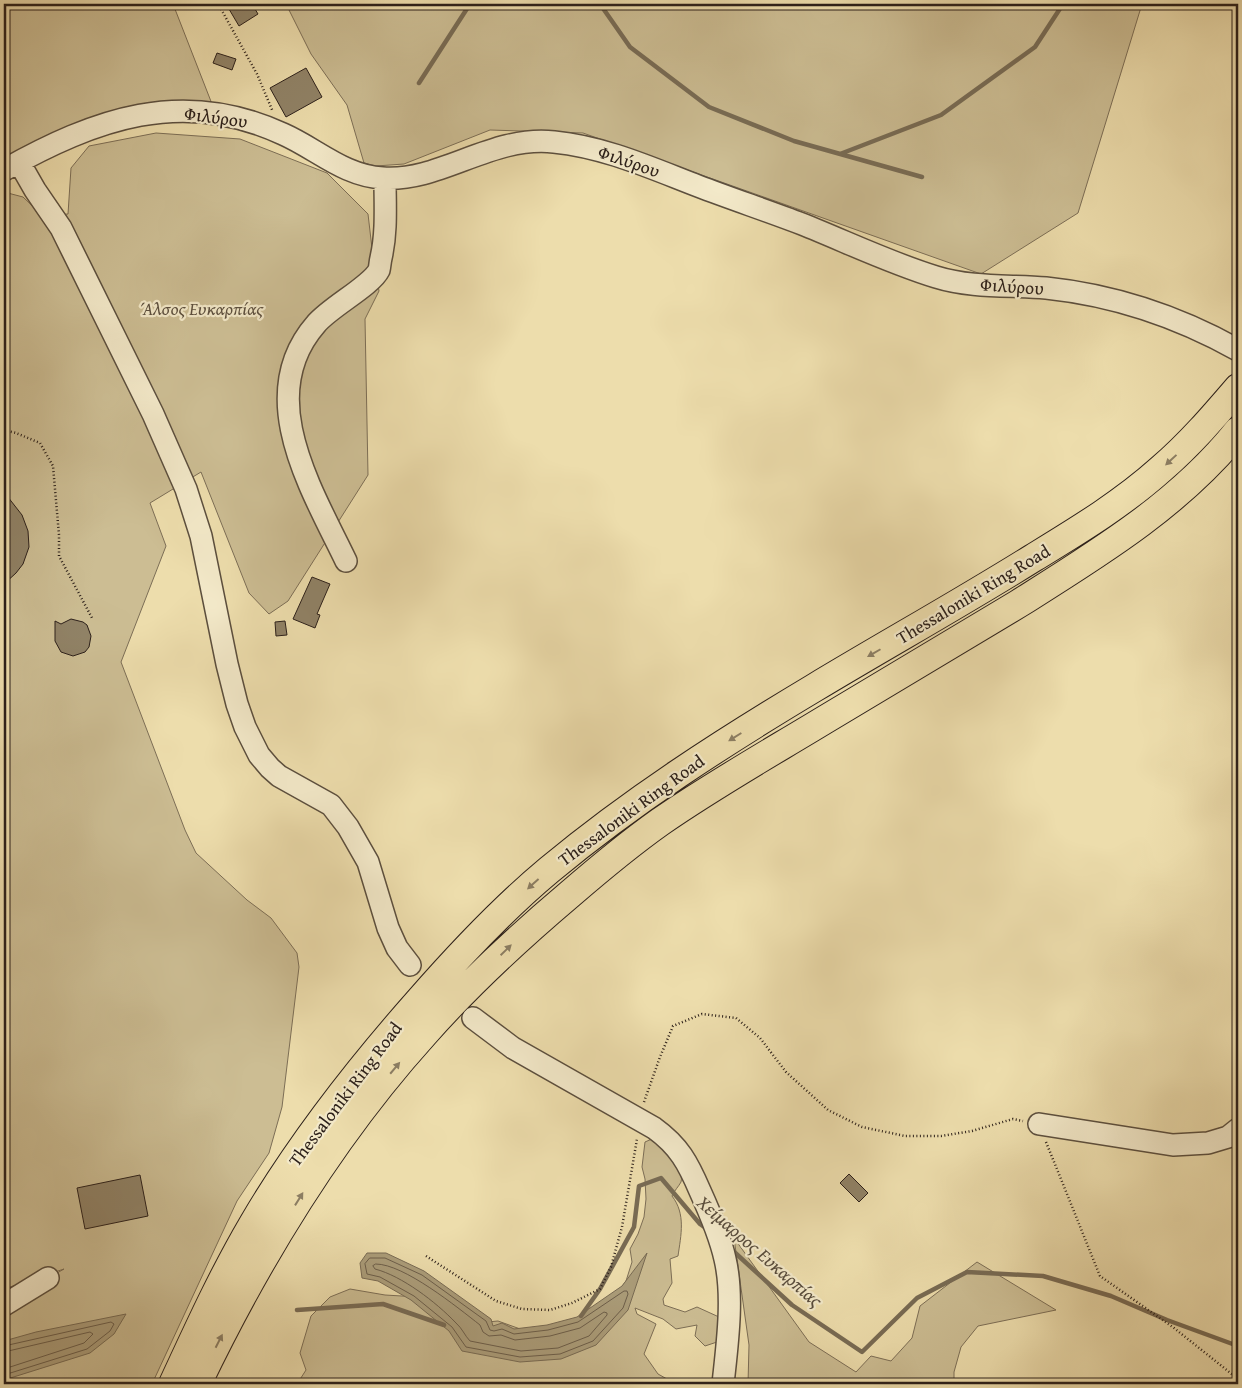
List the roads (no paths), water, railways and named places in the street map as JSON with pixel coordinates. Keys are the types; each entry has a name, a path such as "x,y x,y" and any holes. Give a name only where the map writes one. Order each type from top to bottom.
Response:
{"highway":[{"name":"Thessaloniki Ring Road","path":"173,1384 231,1263 254,1223 310,1136 385,1038 451,964 508,906 546,872 666,780 781,707 961,602 1118,504 1192,441 1238,388"},
{"name":"Thessaloniki Ring Road","path":"197,1384 265,1256 330,1152 379,1087 423,1034 510,946 600,868 669,816 730,776 960,639 1095,554 1170,500 1204,469 1238,430"}],"street":[{"name":"Φιλύρου","path":"11,166 83,132 124,118 149,113 177,111 214,113 243,118 291,138 349,171 385,179 411,176 511,144 542,141 575,145 631,160 806,226 882,258 941,279 986,285 1045,288 1091,296 1154,312 1200,330 1238,350"},
{"path":"11,166 36,190 61,228 153,414 186,489 195,512 201,536 233,688 249,735 259,755 270,768 280,776 331,805 348,827 368,862 388,928 397,948 410,965"},
{"path":"346,561 308,484 293,440 290,424 289,386 294,357 316,323 332,308 369,282 379,270 386,224 385,179"},
{"path":"473,1018 513,1048 640,1120 668,1138 677,1148 691,1170 718,1233 726,1261 729,1288 723,1384"},
{"path":"1039,1124 1173,1145 1208,1143 1228,1137 1238,1129"},
{"path":"4,1305 48,1278"}],"water":[{"path":"367,1253 386,1253 424,1271 491,1319 493,1326 502,1323 514,1329 547,1325 577,1317 622,1286 647,1253 628,1310 596,1345 561,1359 520,1362 462,1351 449,1331 411,1300 378,1281 362,1278 360,1263"},
{"path":"126,1314 114,1334 90,1353 4,1380 4,1341 36,1332"}],"waterway":[{"path":"419,83 470,4"},
{"path":"600,4 630,47 709,107 794,141 922,177"},
{"path":"840,154 941,115 1035,47 1063,4"},
{"name":"Χείμαρρος Ευκαρπίας","path":"581,1316 600,1289 634,1227 639,1186 661,1178 700,1224 707,1229"},
{"name":"Χείμαρρος Ευκαρπίας","path":"731,1249 792,1305 862,1352 917,1298 967,1272 1043,1276 1111,1296 1167,1320 1238,1346"},
{"name":"Χείμαρρος Ευκαρπίας","path":"297,1310 383,1304 444,1325"}],"park label":[{"name":"Άλσος Ευκαρπίας","path":"202,308"}]}
